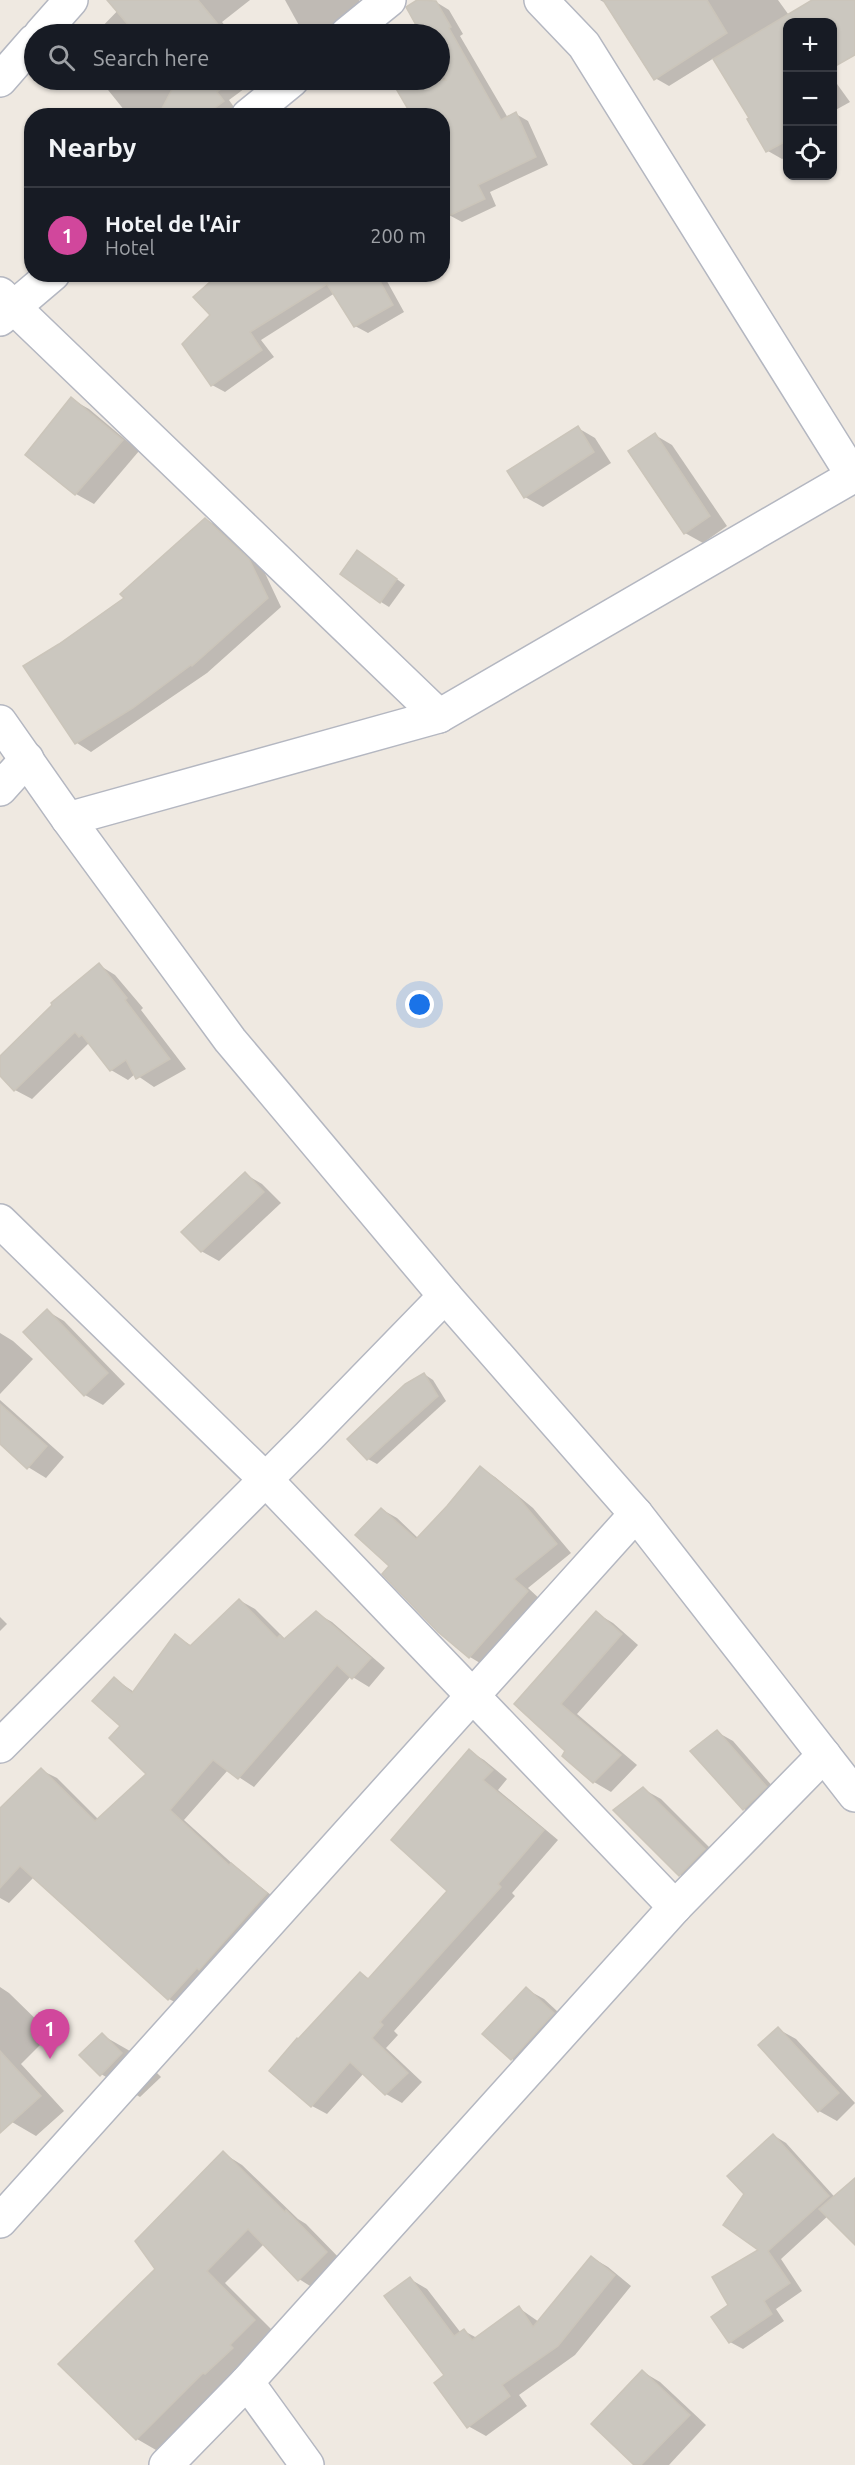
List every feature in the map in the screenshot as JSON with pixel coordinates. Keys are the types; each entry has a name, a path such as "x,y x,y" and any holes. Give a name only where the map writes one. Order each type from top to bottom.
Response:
{"street":[{"path":"50,24 71,0"},
{"path":"359,24 389,0"},
{"path":"68,819 439,716 854,475 584,45 541,0"},
{"path":"0,80 24,52"},
{"path":"258,108 280,90"},
{"path":"41,282 4,307 439,716"},
{"path":"0,722 230,1040 445,1296 636,1514 855,1795"},
{"path":"0,789 27,759"},
{"path":"0,1221 266,1480 675,1907"},
{"path":"0,1746 266,1480 445,1296"},
{"path":"0,2221 636,1514"},
{"path":"166,2465 247,2382 675,1907 824,1755"},
{"path":"247,2382 307,2465"}],"building":[{"path":"107,0 198,0 218,24 127,24"},
{"path":"417,0 436,1 449,24 415,24 406,7"},
{"path":"603,0 707,0 727,33 654,80"},
{"path":"812,0 855,0 855,55 837,65 837,18 783,18 783,143 766,152 747,119 749,118 713,59"},
{"path":"450,30 501,120 516,112 536,157 478,185 485,199 450,215 450,108 407,108 397,90 450,90"},
{"path":"172,90 220,90 217,92 224,101 215,108 162,108"},
{"path":"210,282 380,282 393,305 354,327 327,284 250,332 262,350 211,386 182,344 210,315 193,297"},
{"path":"71,397 123,440 75,495 25,455"},
{"path":"578,426 594,452 524,498 507,471"},
{"path":"655,433 710,516 684,534 628,451"},
{"path":"205,518 249,559 268,598 192,666 133,708 75,744 23,666 59,644 124,598 120,594"},
{"path":"357,550 397,579 380,603 340,574"},
{"path":"99,963 170,1059 136,1079 126,1060 110,1071 82,1035 79,1037 75,1032 14,1091 0,1076 0,1056 52,1005 51,1003"},
{"path":"245,1172 264,1192 201,1252 181,1232"},
{"path":"47,1309 108,1373 84,1396 23,1332"},
{"path":"424,1373 438,1396 367,1460 347,1439 405,1384"},
{"path":"0,1404 47,1446 27,1469 0,1444"},
{"path":"480,1466 518,1497 557,1544 514,1579 528,1591 469,1658 438,1632 382,1574 389,1566 355,1535 381,1508 416,1539"},
{"path":"239,1599 277,1638 280,1635 284,1639 316,1611 371,1658 352,1679 337,1665 238,1779 213,1760 170,1810 229,1865 231,1863 267,1893 199,1970 197,1968 168,2000 20,1866 0,1888 0,1808 41,1768 95,1821 146,1774 109,1738 120,1726 92,1701 114,1677 132,1693 175,1634 190,1646"},
{"path":"596,1611 622,1634 561,1704 621,1755 593,1783 562,1756 565,1751 514,1704"},
{"path":"717,1730 767,1787 743,1810 690,1751"},
{"path":"469,1749 493,1770 483,1780 544,1830 498,1884 501,1887 380,2022 383,2025 372,2038 408,2073 385,2095 350,2062 311,2107 269,2071 360,1972 368,1979 447,1891 391,1840"},
{"path":"643,1787 705,1849 679,1876 613,1810"},
{"path":"526,1987 554,2013 511,2060 482,2034"},
{"path":"778,2027 839,2093 818,2112 758,2045"},
{"path":"102,2033 122,2053 100,2076 79,2055"},
{"path":"0,2051 41,2096 0,2133"},
{"path":"773,2134 829,2196 768,2251 790,2283 764,2301 772,2314 729,2343 711,2317 728,2305 712,2277 758,2250 723,2225 744,2194 727,2176"},
{"path":"223,2151 327,2252 298,2281 248,2229 207,2271 255,2320 230,2345 233,2348 205,2374 203,2373 136,2440 58,2364 155,2269 135,2241"},
{"path":"855,2178 855,2245 819,2209"},
{"path":"591,2256 615,2275 558,2346 502,2385 510,2396 467,2428 434,2383 444,2375 384,2296 410,2277 454,2336 464,2329 472,2340 519,2306 533,2327"},
{"path":"642,2370 690,2415 641,2465 634,2465 591,2424"}],"place":[{"name":"Hotel de l'Air","path":"50,2059"}]}
